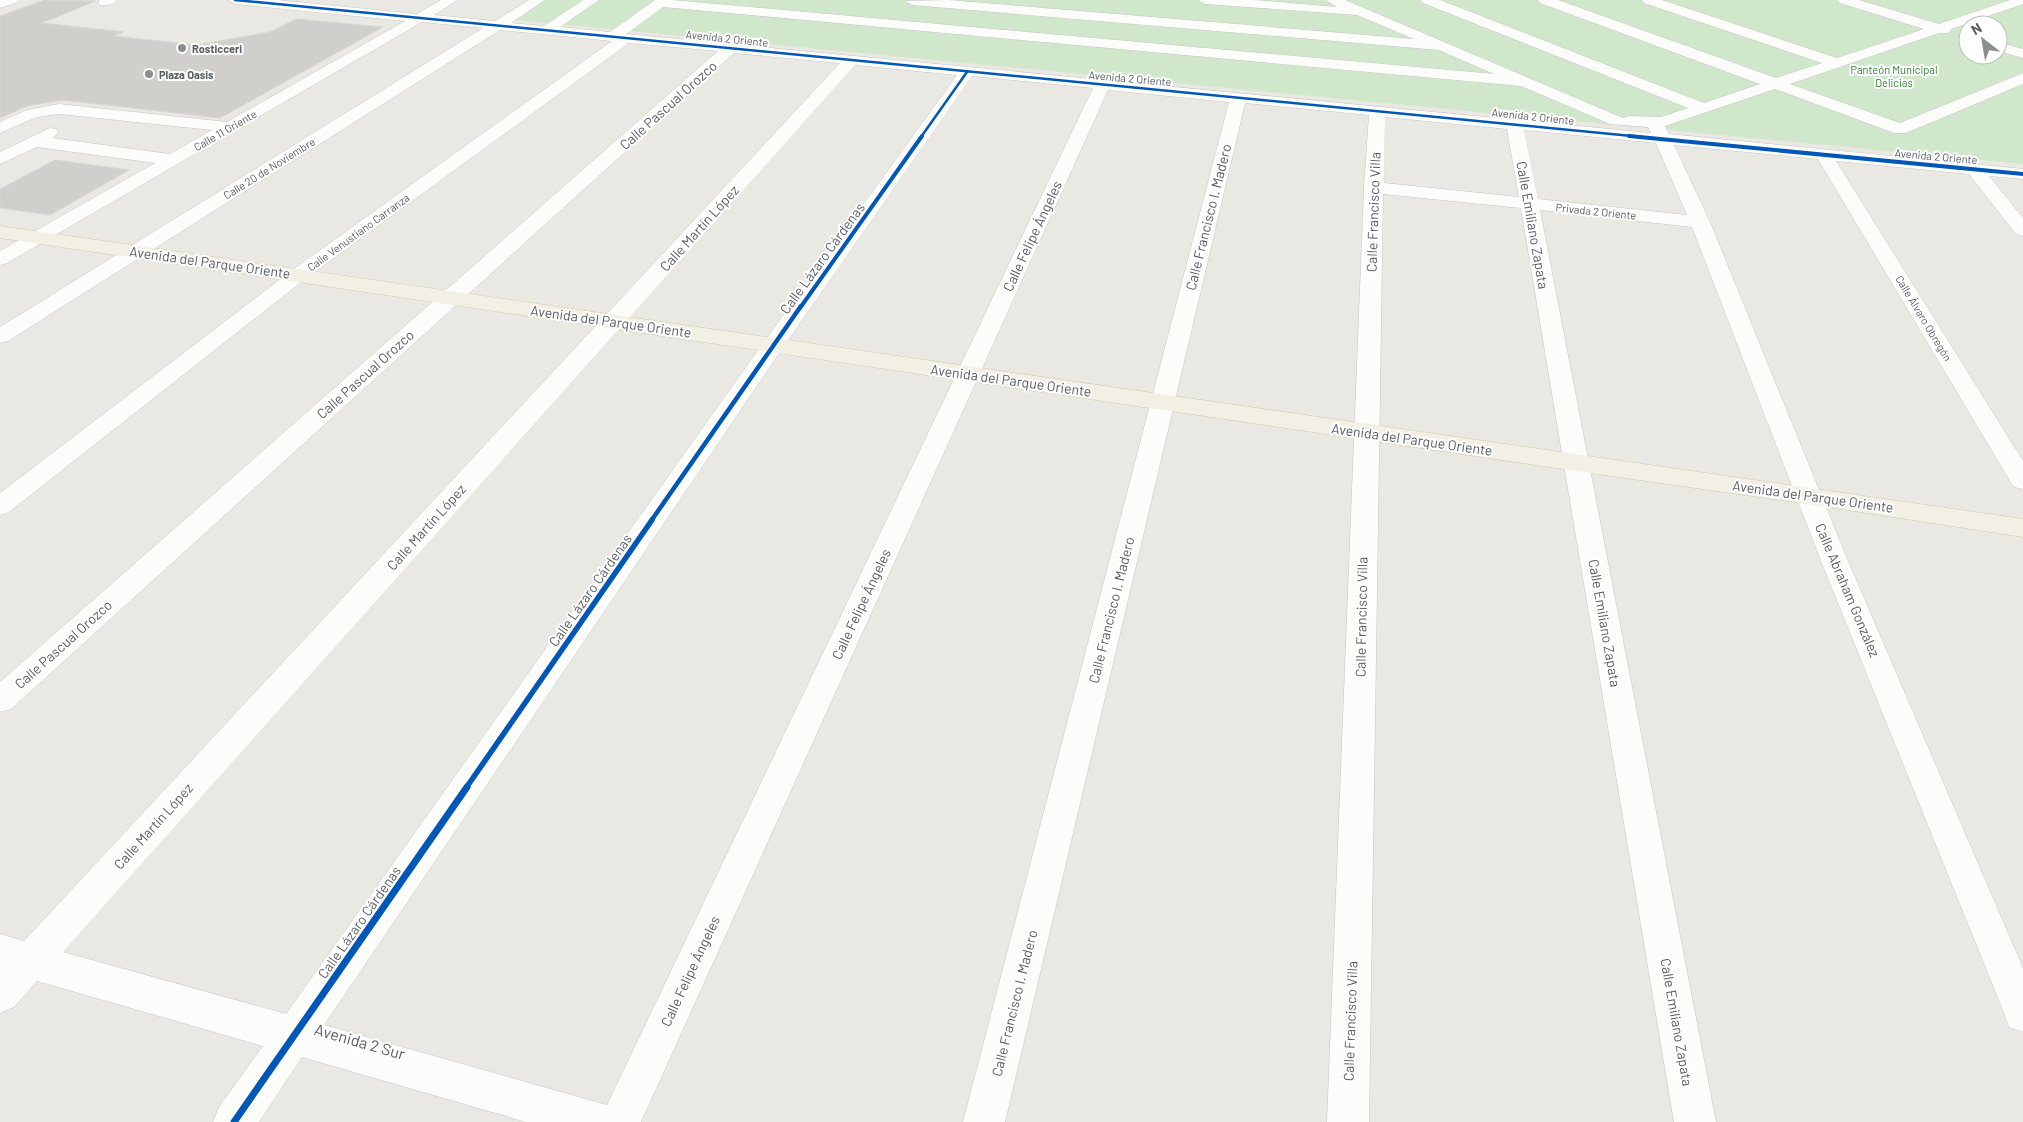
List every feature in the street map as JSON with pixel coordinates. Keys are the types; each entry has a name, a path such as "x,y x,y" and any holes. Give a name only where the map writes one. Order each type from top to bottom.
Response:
{"main road":[{"name":"Avenida del Parque Oriente","path":"0,232 1576,463 1808,494 2023,528"}],"street":[{"path":"0,4 11,0"},
{"name":"Avenida 2 Oriente","path":"235,0 497,26 622,34 731,48 1102,86 1515,125 1659,131 1824,155 2023,174"},
{"name":"Calle 11 Oriente","path":"0,259 451,0"},
{"name":"Calle 20 de Noviembre","path":"0,336 538,0"},
{"path":"547,30 592,0"},
{"path":"724,0 762,1 902,25 1196,56 1508,87 1523,81"},
{"path":"1196,56 1212,0 1365,14"},
{"path":"1333,0 1616,120 1659,131 1662,122 2023,0"},
{"path":"1431,0 1703,108"},
{"path":"1545,0 1900,129 2023,78"},
{"path":"1649,0 1837,63"},
{"path":"1844,0 1958,34"},
{"path":"663,2 864,17 885,8"},
{"name":"Calle Venustiano Carranza","path":"0,506 298,275 663,2"},
{"path":"909,2 1440,46"},
{"path":"268,15 290,6"},
{"path":"891,38 902,25"},
{"path":"622,34 1616,120"},
{"name":"Calle Pascual Orozco","path":"0,700 731,48"},
{"path":"2008,49 2023,54"},
{"name":"Calle Martín López","path":"0,994 15,957 613,322 852,60"},
{"name":"Calle Lázaro Cárdenas","path":"234,1122 774,344 967,72"},
{"name":"Calle Felipe Ángeles","path":"620,1122 1102,86"},
{"name":"Calle Francisco I. Madero","path":"984,1122 1238,98"},
{"path":"0,128 26,116 50,110 68,109 229,128"},
{"name":"Calle Francisco Villa","path":"1348,1122 1373,187 1377,111"},
{"path":"0,158 93,112"},
{"name":"Calle Emiliano Zapata","path":"1515,125 1695,1122"},
{"name":"Calle Abraham González","path":"1659,131 1700,222 1748,338 1808,494 2023,1013"},
{"path":"34,142 173,160"},
{"name":"Calle Álvaro Obregón","path":"1824,155 2023,481"},
{"path":"1974,169 2023,230"},
{"name":"Privada 2 Oriente","path":"1373,187 1700,222"},
{"name":"Avenida 2 Sur","path":"15,957 598,1122"}],"green space":[{"name":"Panteón Municipal Delicias","path":"545,0 2023,0 2023,164 515,20"}],"building":[{"name":"Plaza Oasis","path":"45,0 95,1 42,23 124,32 114,36 197,45 270,32 296,19 383,27 220,118 62,100 27,106 0,118 0,16"},
{"path":"55,160 129,170 50,215 0,208 0,189"}],"cycle path":[{"path":"235,0 2023,174"},
{"path":"234,1122 774,344 967,72"}],"place":[{"name":"Rosticceri","path":"182,48"},
{"name":"Plaza Oasis","path":"149,74"}]}
